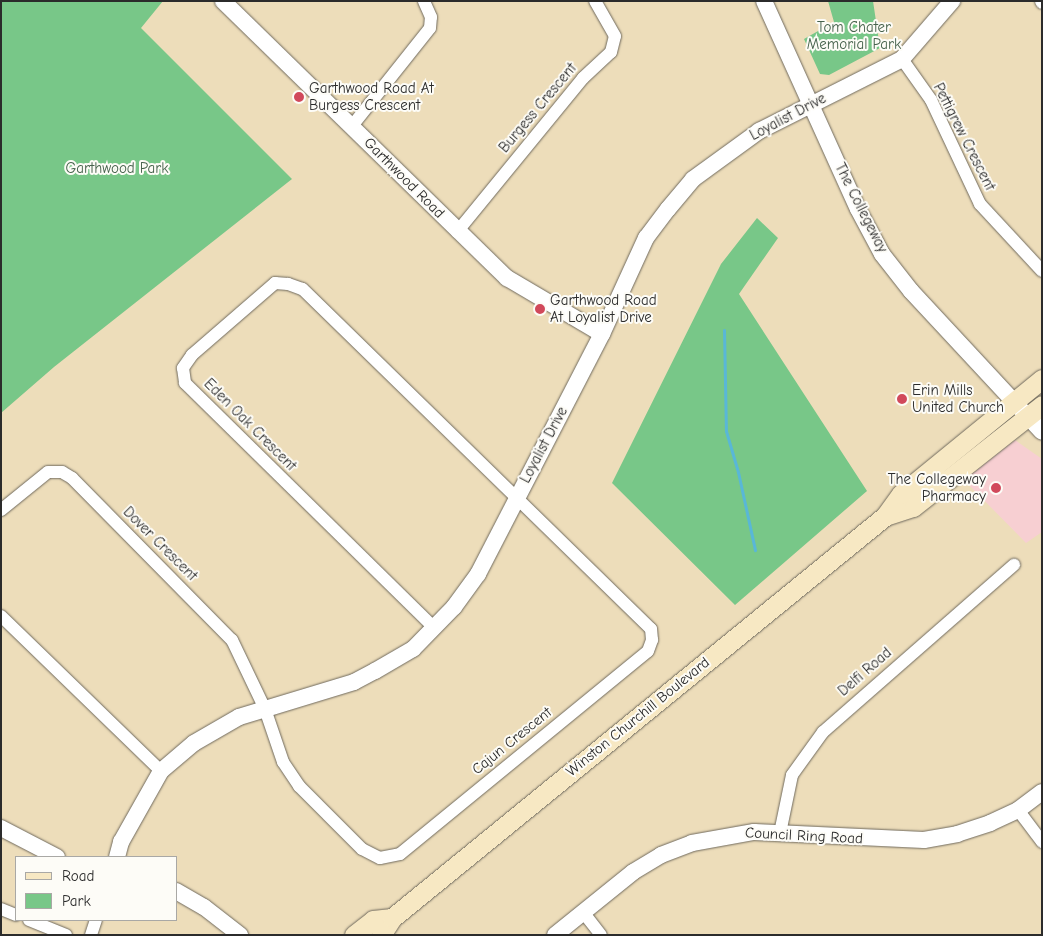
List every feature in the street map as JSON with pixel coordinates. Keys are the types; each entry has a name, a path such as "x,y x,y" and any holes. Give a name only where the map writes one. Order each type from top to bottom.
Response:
{"main road":[{"name":"Winston Churchill Boulevard","path":"381,935 392,918 885,516 901,494 1042,379"},
{"name":"Winston Churchill Boulevard","path":"885,516 913,507 1042,404"},
{"name":"Winston Churchill Boulevard","path":"354,935 373,920 392,918"}],"street":[{"name":"Garthwood Road","path":"222,1 352,126 457,232 508,278 602,334"},
{"path":"352,126 430,28 431,17 424,1"},
{"name":"Burgess Crescent","path":"457,232 583,78 611,52 615,36 595,1"},
{"name":"The Collegeway","path":"764,1 882,254 911,291 1042,432"},
{"name":"Loyalist Drive","path":"116,856 121,842 161,771 212,731 265,709 354,682 413,649 454,608 478,574 515,499 602,334 646,238 693,179 759,131 902,59 952,1"},
{"name":"Pettigrew Crescent","path":"902,59 931,100 980,204 1042,270"},
{"name":"Eden Oak Crescent","path":"434,628 185,383 184,368 192,355 275,283 302,289 515,499"},
{"name":"Dover Crescent","path":"1,510 48,472 62,472 72,478 232,640 265,709"},
{"name":"Cajun Crescent","path":"265,709 283,762 299,786 362,849 380,858 400,854 648,651 652,640 651,629 515,499"},
{"name":"Delfi Road","path":"780,833 792,775 823,732 1014,565"},
{"path":"1,616 161,771"},
{"name":"Council Ring Road","path":"555,935 634,872 676,848 723,835 780,833 924,840 974,829 1018,810 1042,792"},
{"path":"1018,810 1042,842"},
{"path":"1,828 55,856"},
{"path":"178,892 204,907 240,935"},
{"path":"1,909 15,915"},
{"path":"583,912 602,935"},
{"path":"31,921 66,935"},
{"path":"91,935 96,921"}],"shaded area":[{"path":"1015,440 1042,459 1042,532 1026,543 964,480"}],"green space":[{"name":"Garthwood Park","path":"1,1 163,1 141,28 292,179 54,367 1,413"},
{"name":"Tom Chater Memorial Park","path":"828,1 873,1 880,48 829,75 820,74 804,39 834,22"},
{"path":"757,218 778,238 739,294 867,491 735,605 612,483 721,264"}],"waterway":[{"path":"724,330 726,431 738,472 755,550"}],"place":[{"name":"Garthwood Road At Burgess Crescent","path":"299,97"},
{"name":"Garthwood Road At Loyalist Drive","path":"540,309"},
{"name":"Erin Mills United Church","path":"902,399"},
{"name":"The Collegeway Pharmacy","path":"996,488"}]}
